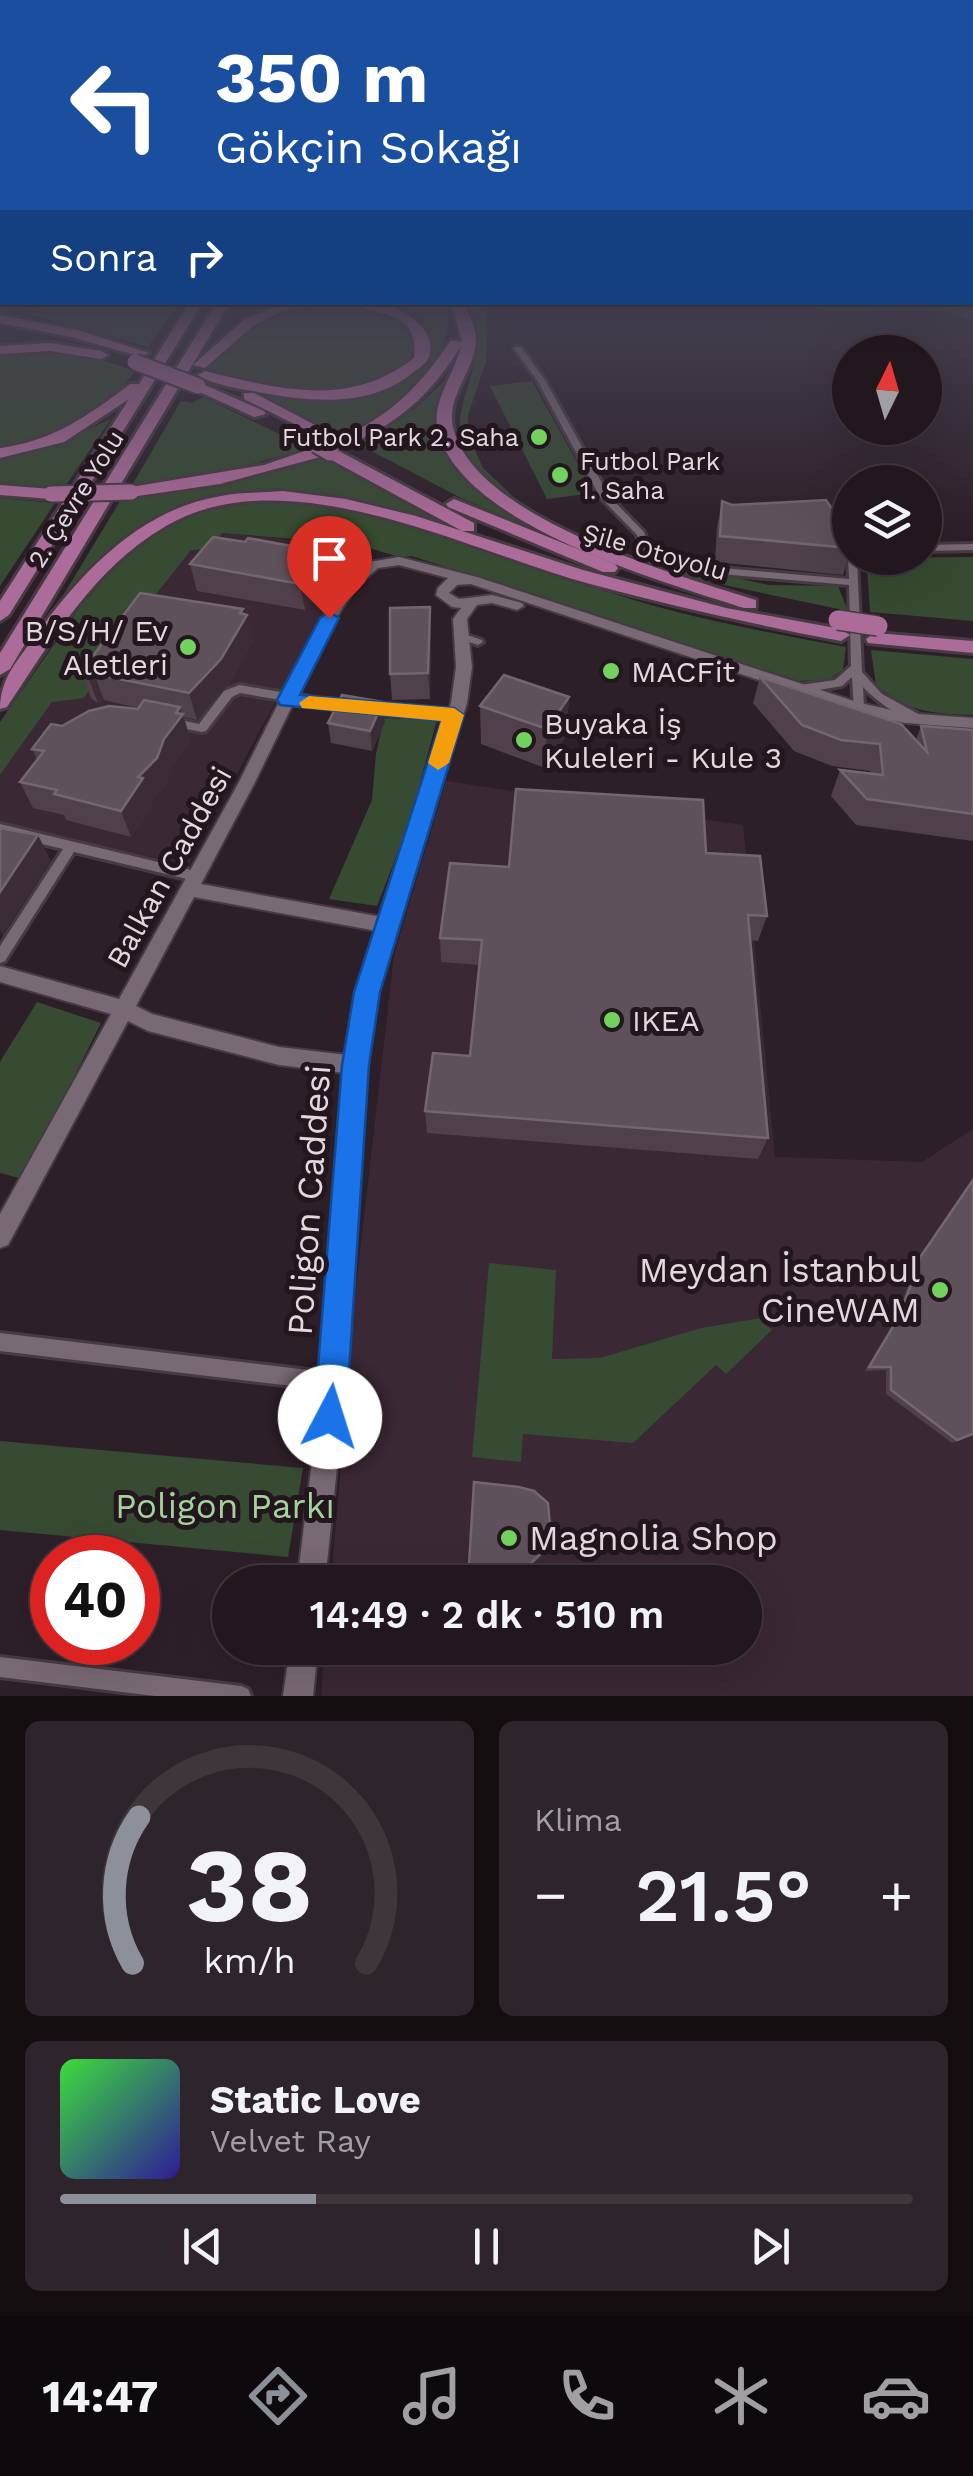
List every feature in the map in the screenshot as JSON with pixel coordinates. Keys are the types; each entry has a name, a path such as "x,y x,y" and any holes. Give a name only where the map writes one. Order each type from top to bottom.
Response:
{"highway":[{"name":"2. Çevre Yolu","path":"0,615 152,372"},
{"name":"Şile Otoyolu","path":"177,372 478,516 555,548 640,578 839,628"},
{"name":"2. Çevre Yolu","path":"0,670 184,372"},
{"path":"173,392 191,372"},
{"path":"202,381 337,395 389,382 403,372"},
{"path":"0,490 52,494 130,492 250,472 354,437 425,391 441,372"},
{"path":"457,372 445,410 445,429 467,470 508,504 576,542 622,562 750,604"},
{"path":"0,453 39,446 84,428 150,376"},
{"name":"Şile Otoyolu","path":"331,446 459,523 597,580 740,617 839,628"},
{"path":"0,702 77,595 120,549 162,522 230,499 294,495 367,506 525,560 597,580"},
{"path":"839,628 973,648"},
{"path":"876,632 973,633"}],"street":[{"path":"535,372 606,496 641,534 646,550 721,571 855,583"},
{"path":"942,548 973,547"},
{"name":"Balkan Caddesi","path":"0,1237 192,882 279,698 357,577 387,562 414,562 801,689 858,713 973,723"},
{"path":"414,562 435,578 443,593 454,653 454,715"},
{"path":"855,575 858,713"},
{"path":"443,593 453,581 475,581 486,592 460,618 463,680 454,715"},
{"name":"Balkan Caddesi","path":"443,593 457,604 503,601 913,728 973,733"},
{"path":"461,636 478,642"},
{"path":"801,689 838,682 857,670"},
{"path":"857,670 878,697 918,719"},
{"path":"153,718 202,728 228,694 238,689 279,698 454,715"},
{"name":"Poligon Caddesi","path":"313,1565 334,1382 356,1065 367,992 454,715"},
{"path":"0,829 192,882 386,925"},
{"path":"0,957 71,846"},
{"path":"0,974 123,1009 148,1022 279,1056 356,1065"},
{"path":"0,1342 334,1382"},
{"path":"298,1696 302,1665"},
{"path":"0,1667 241,1696"}],"shaded area":[{"path":"222,533 372,547 330,601 188,864 0,826 0,775 52,702 142,612 191,549"},
{"path":"446,781 743,825 775,1157 922,1162 973,1129 973,1696 321,1696 324,1665 762,1665 762,1565 332,1565 357,1279 394,955"}],"green space":[{"path":"0,372 134,372 106,403 76,424 0,449"},
{"path":"219,372 397,372 369,386 342,391 314,392"},
{"path":"428,372 399,401 338,436 257,393 304,397 364,393 414,373"},
{"path":"471,372 482,372 468,415 469,437 483,468 522,505 485,476 466,450 460,427"},
{"path":"451,375 439,407 437,427 442,448 455,467 493,501 580,548 463,499 356,443 414,409"},
{"path":"532,381 594,493 547,499 490,386"},
{"path":"203,397 308,448 215,475 131,487 181,401 191,403"},
{"path":"111,419 64,488 0,484 0,456 62,441"},
{"path":"321,456 455,529 322,494 250,494 214,500 147,526 116,546 88,571 49,619 120,501 228,485"},
{"path":"270,497 319,502 416,524 651,605 846,647 843,669 829,680 799,681 412,556 399,557 356,544 222,533 210,549 191,550 142,612 84,698 52,702 0,775 0,722 80,607 130,549 168,524 213,506"},
{"path":"0,498 55,503 0,586"},
{"path":"622,553 769,585 838,586 848,611 672,574"},
{"path":"942,557 973,557 973,621 870,612 868,575 942,575"},
{"path":"871,650 973,659 973,715 921,710 888,694 876,685"},
{"path":"384,718 437,720 409,823 377,906 329,899 372,800"},
{"path":"37,1002 101,1023 23,1179 0,1173 0,1062"},
{"path":"489,1263 556,1270 552,1359 600,1358 701,1328 761,1318 772,1330 726,1374 716,1365 633,1443 523,1434 521,1462 472,1457"},
{"name":"Poligon Parkı","path":"0,1441 303,1468 288,1557 160,1545 160,1535 53,1535 0,1530"}],"building":[{"path":"826,500 832,509 832,546 720,536 722,501 732,505"},
{"path":"213,537 245,542 248,538 320,555 300,584 190,564"},
{"path":"140,593 243,609 240,613 247,615 221,659 189,693 94,674 88,677 81,672"},
{"path":"430,607 428,673 390,674 390,608"},
{"path":"504,675 569,697 547,729 480,706"},
{"path":"760,677 901,724 927,752 921,726 973,730 973,814 867,799 840,770 883,775 880,744 841,740 802,725"},
{"path":"342,695 383,702 370,731 328,723"},
{"path":"144,700 180,707 176,713 183,714 164,739 157,758 138,777 143,778 121,811 20,782 44,751 32,749 51,724 62,726 89,711 109,706 138,709"},
{"name":"IKEA","path":"516,789 703,800 706,853 760,856 767,916 748,915 768,1138 425,1111 433,1053 470,1056 482,940 440,938 450,863 509,867"},
{"path":"0,828 38,835 0,892"},
{"name":"Meydan İstanbul CineWAM","path":"973,1180 973,1434 957,1440 891,1390 891,1367 869,1367 900,1315 921,1256"},
{"name":"Magnolia Shop","path":"474,1482 534,1491 548,1503 551,1538 546,1549 529,1565 469,1565"}],"slow traffic":[{"path":"309,703 454,715 438,763"}],"place":[{"name":"Futbol Park 2. Saha","path":"539,437"},
{"name":"Futbol Park 1. Saha","path":"560,475"},
{"name":"B/S/H/ Ev Aletleri","path":"188,647"},
{"name":"MACFit","path":"611,671"},
{"name":"Buyaka İş Kuleleri - Kule 3","path":"524,740"},
{"name":"IKEA","path":"612,1020"},
{"name":"Meydan İstanbul CineWAM","path":"940,1290"},
{"name":"Magnolia Shop","path":"509,1538"}],"route":[{"path":"329,618 288,700 385,712 454,715 367,992 356,1065 330,1417"}]}
